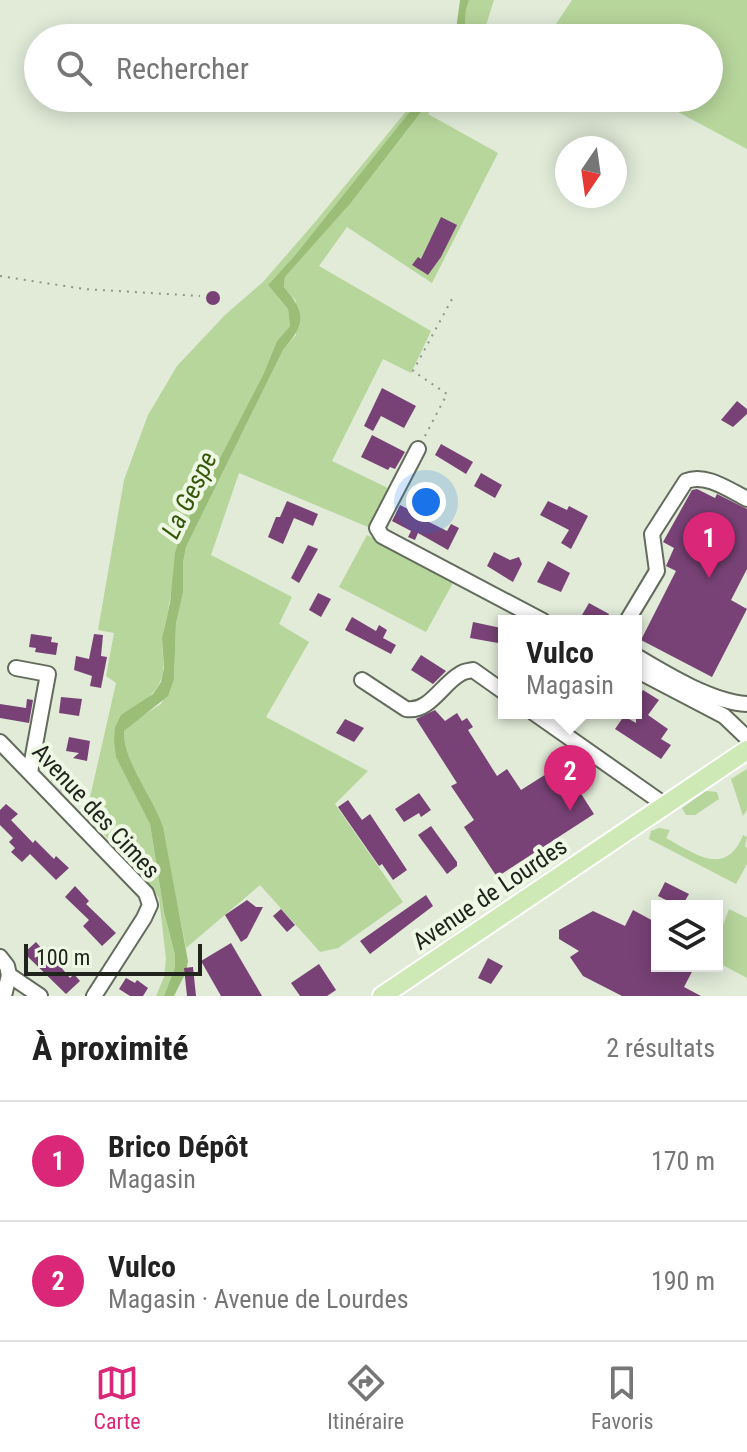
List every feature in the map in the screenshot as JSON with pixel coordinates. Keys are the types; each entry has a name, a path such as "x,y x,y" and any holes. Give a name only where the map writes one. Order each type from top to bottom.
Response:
{"main road":[{"name":"Avenue de Lourdes","path":"382,996 747,750"}],"street":[{"path":"418,449 377,528 382,536 532,615"},
{"path":"631,615 657,571 652,534 686,481 694,478 706,480 747,499"},
{"path":"642,659 728,702 747,704"},
{"path":"16,668 48,674 30,772"},
{"path":"362,680 412,710 423,707 460,674 473,670 498,688"},
{"path":"642,673 724,716 747,738"},
{"path":"543,719 665,805"},
{"name":"Avenue des Cimes","path":"0,742 146,893 150,905 144,918 94,996"},
{"path":"0,957 9,975 4,996"},
{"path":"9,975 40,996"}],"path":[{"path":"0,276 84,289 200,296"},
{"path":"418,449 447,394 413,371 452,299"}],"shaded area":[{"path":"460,0 469,0 465,24 457,24"},
{"path":"469,0 494,0 486,24 465,24"},
{"path":"572,0 747,0 747,149 678,112 723,112 723,24 556,24"},
{"path":"406,112 410,112 268,285 288,309 290,326 277,341 263,375 182,531 162,641 162,678 155,691 115,727 150,824 164,912 175,955 175,967 164,996 156,996 164,977 166,959 159,898 86,815 116,683 106,676 114,633 98,630 124,480 148,415 177,366 225,315 263,282"},
{"path":"410,112 421,112 350,204 285,277 284,287 300,312 299,326 283,350 186,547 183,593 176,623 174,679 168,696 124,731 133,767 163,827 188,961 174,996 164,996 175,967 175,955 164,912 150,824 116,757 115,727 121,715 153,694 161,682 164,668 162,638 170,603 175,553 182,531 263,375 277,341 290,326 288,309 268,285"},
{"path":"421,112 430,112 428,114 498,153 432,283 347,227 319,266 431,331 411,373 383,359 332,461 388,488 368,527 239,473 211,555 292,597 279,624 309,642 266,717 368,771 335,804 403,902 338,948 320,952 260,885 186,948 162,827 133,767 124,731 161,704 174,679 176,623 183,593 186,547 283,350 296,335 296,301 284,287 285,277 350,204"},
{"path":"367,535 454,581 426,632 339,587"},
{"path":"747,769 747,810 743,816 731,779"},
{"path":"706,791 717,792 719,799 695,815 686,815 682,808"},
{"path":"659,828 670,830 666,838 709,859 728,856 743,835 747,837 747,864 736,884 649,839 651,831"},
{"path":"729,909 747,918 747,978 723,965 723,926"}],"building":[{"path":"441,217 457,225 428,275 412,265 418,257 421,259"},
{"path":"213,291 220,298 213,305 206,298"},
{"path":"382,388 416,406 404,428 381,416 373,431 364,426"},
{"path":"737,401 747,409 747,414 733,427 721,420"},
{"path":"372,435 405,452 395,469 390,467 388,470 361,457"},
{"path":"441,444 473,462 466,474 435,455"},
{"path":"481,473 502,485 495,498 474,486"},
{"path":"697,489 715,498 717,494 747,509 747,569 731,600 747,609 712,677 642,641 676,571 666,566 674,548 663,542 692,490"},
{"path":"287,501 318,514 313,526 294,518 283,544 268,537"},
{"path":"548,501 567,510 569,506 588,516 571,549 561,543 569,530 540,515"},
{"path":"400,505 418,514 421,507 430,511 425,520 447,531 451,524 459,528 448,550 418,533 415,540 408,537 411,531 392,521"},
{"path":"308,545 318,549 299,583 291,578"},
{"path":"494,552 510,560 519,557 522,564 513,582 487,566"},
{"path":"548,561 570,573 561,592 537,582"},
{"path":"318,593 331,599 321,617 309,610"},
{"path":"589,603 609,614 608,615 582,615"},
{"path":"352,617 376,631 379,625 387,630 383,638 396,645 391,654 345,630"},
{"path":"473,622 498,627 498,643 470,638"},
{"path":"31,634 52,637 51,642 58,643 56,655 35,652 36,648 29,647"},
{"path":"94,634 103,635 101,656 107,657 101,688 90,686 92,676 74,670 76,656 89,659"},
{"path":"421,655 446,671 433,684 411,670"},
{"path":"642,691 659,700 648,715 668,729 661,739 671,745 661,759 615,729 622,719 636,723 636,719 642,719"},
{"path":"61,697 82,699 79,716 59,713"},
{"path":"27,699 33,700 29,723 0,718 0,704 26,708"},
{"path":"435,710 445,721 457,713 462,721 467,718 473,727 468,730 497,776 507,769 521,790 562,764 594,814 497,877 464,827 474,820 451,786 457,783 416,719"},
{"path":"345,719 364,728 354,742 336,733"},
{"path":"69,737 90,741 87,761 73,758 79,753 66,751"},
{"path":"65,767 77,779 63,793 51,780"},
{"path":"419,793 431,810 404,822 395,809"},
{"path":"348,800 362,820 370,814 407,870 393,880 382,864 379,866 338,807"},
{"path":"6,804 18,814 11,820 33,843 35,840 54,859 56,856 69,868 56,880 30,854 22,862 11,852 15,848 9,842 13,838 0,825 0,810"},
{"path":"431,826 457,862 457,866 447,874 418,835"},
{"path":"665,882 689,894 686,900 666,900 658,896"},
{"path":"75,886 89,901 86,904 116,933 102,946 83,926 89,920 65,897"},
{"path":"426,895 433,906 370,954 360,941"},
{"path":"247,900 256,907 263,907 247,938 241,942 225,915"},
{"path":"281,909 295,925 287,932 273,916"},
{"path":"633,910 651,920 651,972 692,972 684,987 701,996 622,996 583,976 570,957 579,951 559,939 559,930 593,911 625,926"},
{"path":"36,942 43,950 45,948 70,978 74,974 80,981 66,994 24,953"},
{"path":"231,943 262,996 221,996 201,961"},
{"path":"488,958 503,966 491,984 478,978"},
{"path":"319,964 336,990 327,996 300,996 291,983"},
{"path":"193,967 196,996 187,996 184,968"},
{"path":"126,978 135,983 137,980 148,988 143,996 130,996 119,989"}],"place":[{"name":"Brico Dépôt","path":"709,578"},
{"name":"Vulco","path":"570,811"}],"water label":[{"name":"La Gespe","path":"189,495"}]}
